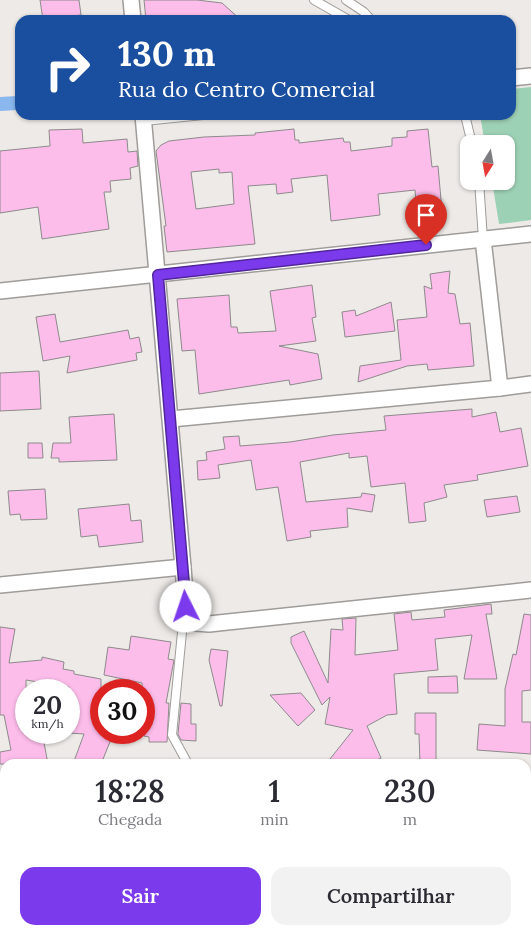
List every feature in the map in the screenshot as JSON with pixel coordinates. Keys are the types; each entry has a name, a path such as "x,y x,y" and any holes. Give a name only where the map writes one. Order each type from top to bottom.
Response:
{"street":[{"path":"131,0 132,15"},
{"path":"516,78 531,76"},
{"path":"144,120 183,567 186,607 182,622 209,624 531,590"},
{"path":"0,291 531,234"},
{"path":"483,239 500,388"},
{"path":"171,419 531,384"},
{"path":"0,585 183,567"}],"lane":[{"path":"314,0 340,15"},
{"path":"346,0 367,15"},
{"path":"466,120 470,135"},
{"path":"480,190 483,239"},
{"path":"182,622 172,735 185,759"}],"green space":[{"path":"531,87 531,220 499,224 493,190 515,190 515,135 483,135 481,120 516,120 516,88"}],"water":[{"path":"15,96 15,110 0,111 0,97"}],"building":[{"path":"40,0 79,0 81,15 42,15"},
{"path":"144,0 197,0 222,3 235,15 146,15"},
{"path":"82,129 83,143 127,139 128,152 137,151 138,166 130,168 131,179 110,181 111,192 104,192 109,229 42,239 38,207 0,213 0,151 50,146 49,130"},
{"path":"294,129 295,140 299,140 299,143 343,138 344,142 350,142 351,151 392,146 392,138 407,137 407,131 428,129 432,167 438,166 442,211 417,213 415,190 378,194 380,215 331,221 327,175 291,179 293,192 277,194 276,184 248,186 255,244 167,252 164,226 166,226 156,151 161,145 169,141 204,137 255,135 255,133","holes":["219,169 219,173 232,172 234,204 196,209 191,172"]},
{"path":"450,271 448,293 455,294 460,324 470,323 474,366 428,370 427,364 407,366 358,382 360,366 401,360 397,320 427,317 424,286 432,289 430,274"},
{"path":"312,285 316,317 312,318 316,341 279,346 318,354 322,379 290,385 289,380 199,394 195,350 182,351 177,299 229,295 231,327 237,327 238,333 276,331 270,291"},
{"path":"391,302 395,331 345,337 342,312 355,310 356,316"},
{"path":"55,314 60,342 128,330 130,339 139,337 142,352 136,353 137,360 67,373 70,356 43,361 36,317"},
{"path":"39,371 41,409 0,411 0,373"},
{"path":"472,409 472,417 496,412 500,432 521,428 528,466 477,475 478,480 444,485 447,497 424,503 426,521 409,523 405,483 371,487 367,456 349,458 349,453 300,462 306,502 361,497 362,493 375,495 372,512 347,508 348,527 310,531 311,537 287,541 278,487 256,490 251,460 218,465 220,478 198,480 197,461 207,460 206,452 225,449 223,437 239,436 240,446 290,442 333,435 386,430 384,416"},
{"path":"114,414 117,460 59,462 59,458 51,458 53,443 71,443 69,417"},
{"path":"28,443 42,443 43,458 28,458"},
{"path":"45,489 47,519 21,520 20,514 10,515 8,491"},
{"path":"517,496 520,512 487,517 484,500"},
{"path":"129,504 131,521 141,520 143,542 99,547 97,535 81,537 78,509"},
{"path":"491,604 492,614 486,614 497,679 464,679 472,635 435,639 438,670 394,674 397,714 387,715 367,726 381,758 330,759 353,730 325,724 330,697 322,705 291,643 291,637 304,631 328,683 331,629 343,630 342,619 356,618 355,655 398,650 394,614 411,612 412,620 445,617 444,610"},
{"path":"524,614 531,615 531,690 522,691 522,722 531,722 531,754 477,750 479,724 505,726 505,689 513,654 516,655"},
{"path":"0,627 15,629 9,663 42,660 42,657 64,662 63,669 74,671 74,674 101,679 90,679 90,744 109,744 103,759 75,759 84,734 80,734 80,679 15,679 15,744 44,744 47,759 0,759 0,752 11,750 4,715 0,715"},
{"path":"131,636 171,642 168,659 174,660 166,703 169,703 167,742 155,742 155,679 123,679 104,675 108,647 129,650"},
{"path":"211,649 228,651 222,706 220,706 209,660"},
{"path":"457,676 458,693 428,693 428,677"},
{"path":"301,693 315,710 298,726 270,695"},
{"path":"181,703 191,704 191,724 196,724 196,741 181,740 178,734"},
{"path":"415,713 436,713 436,759 420,759 419,734 415,734"}],"route":[{"path":"186,607 158,275 426,245"}]}
